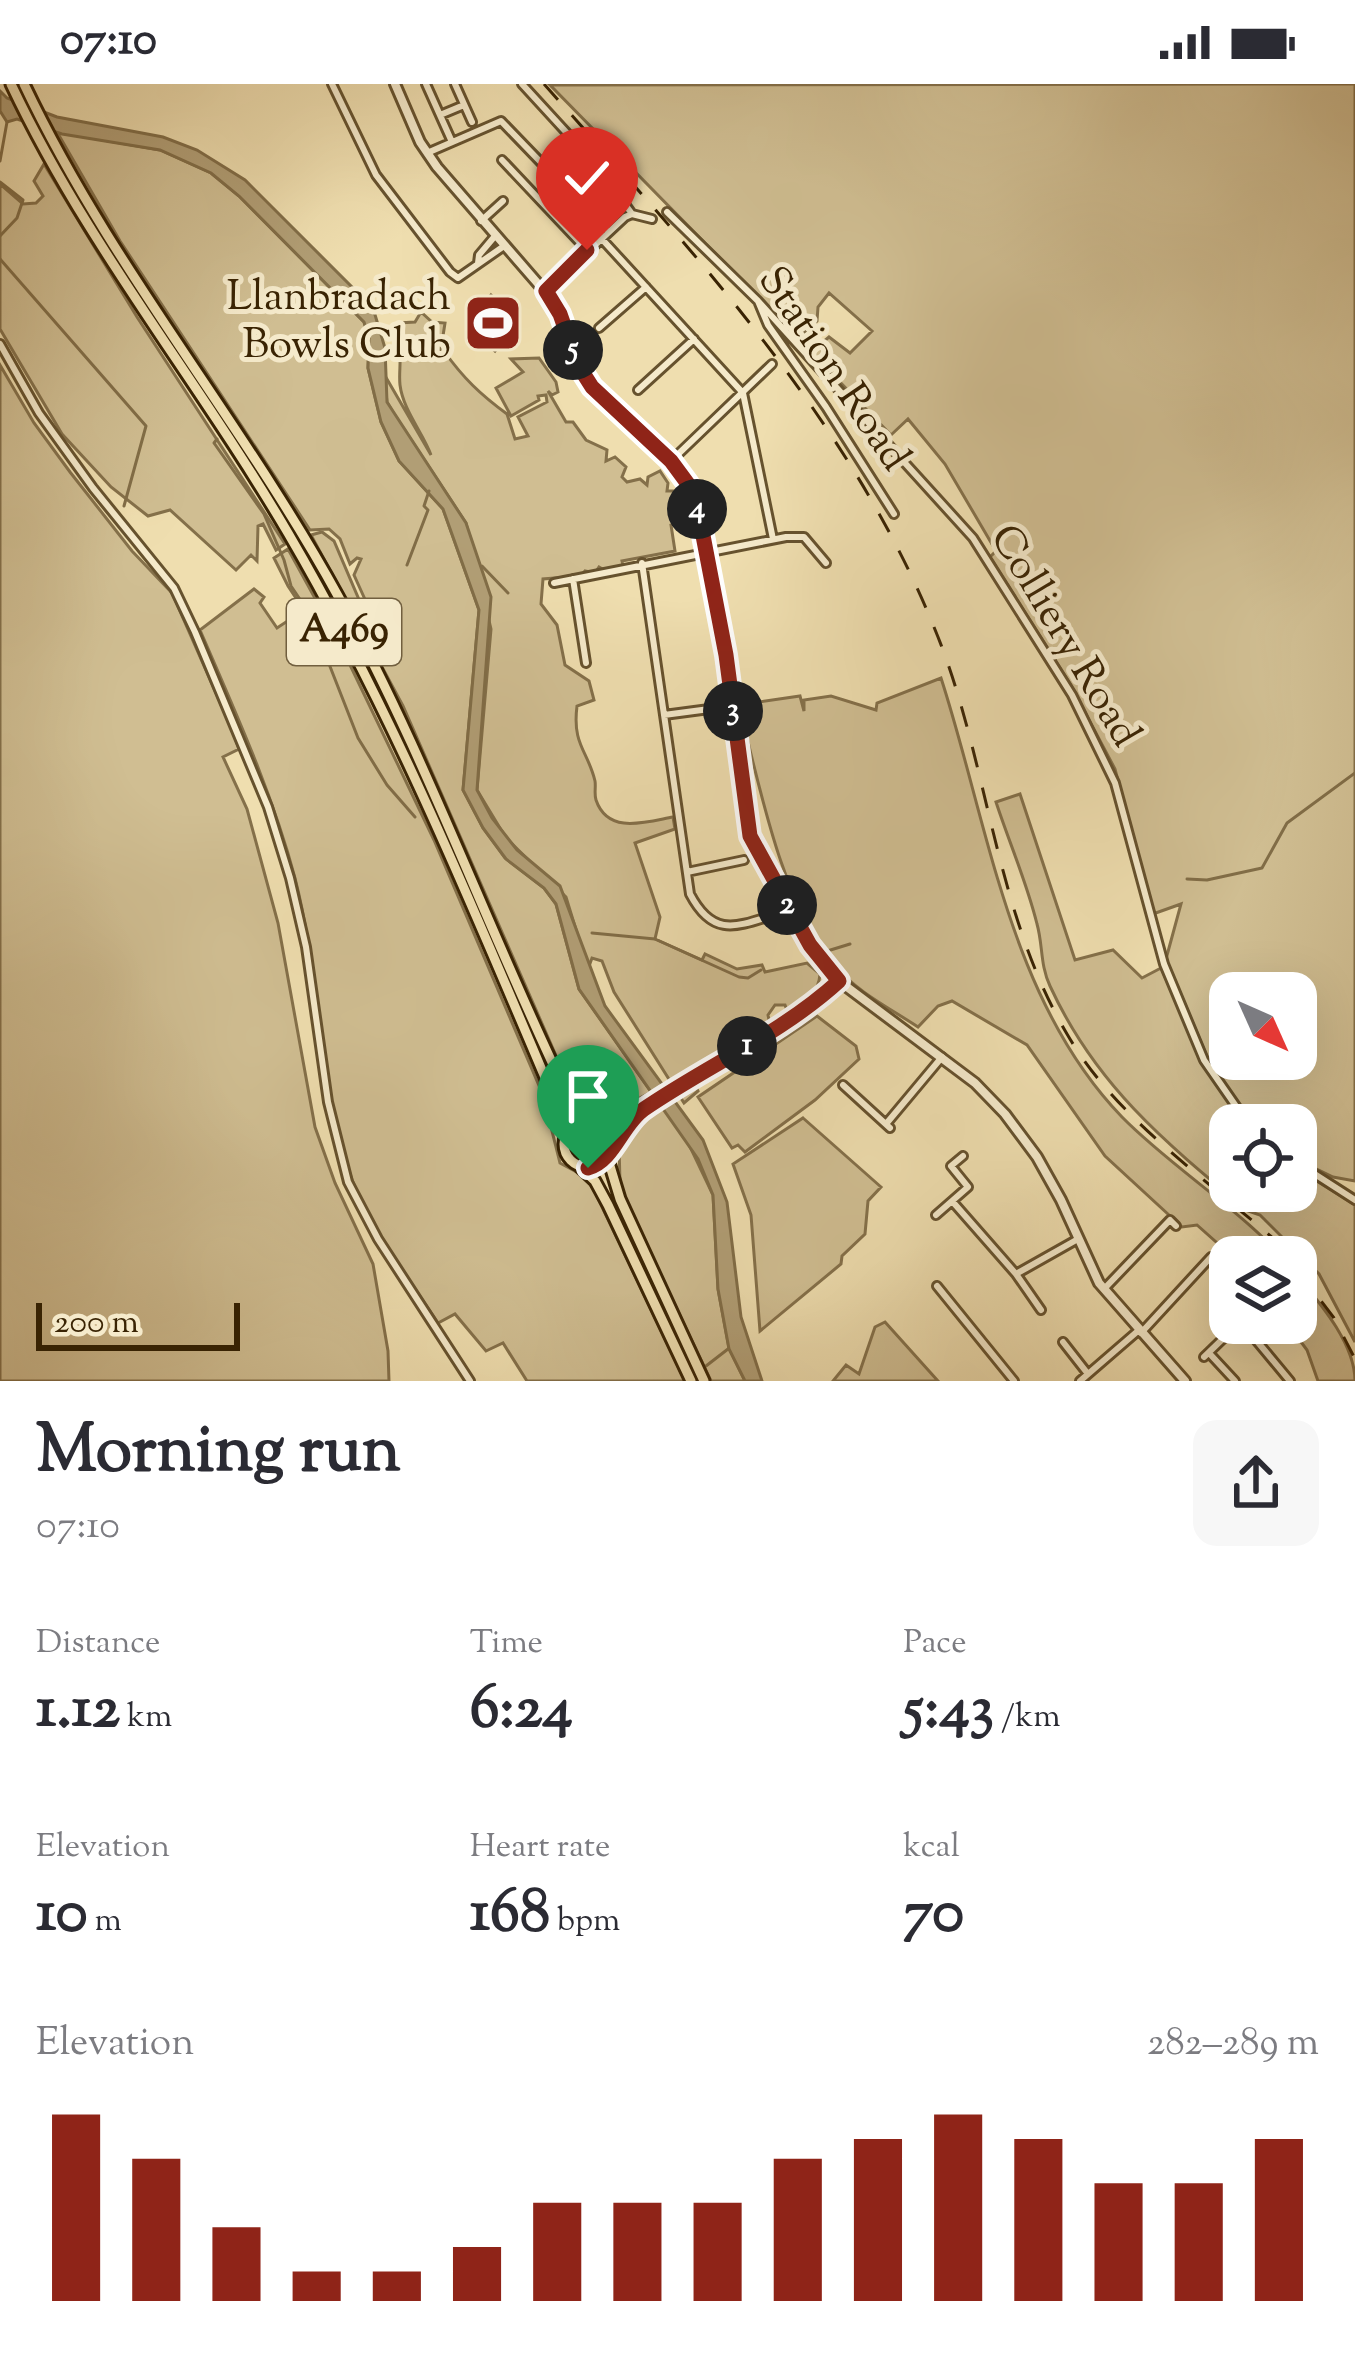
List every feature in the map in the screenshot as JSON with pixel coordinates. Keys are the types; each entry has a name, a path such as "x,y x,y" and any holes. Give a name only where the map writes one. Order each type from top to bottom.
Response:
{"main road":[{"name":"A469","path":"11,84 53,165 134,299 245,464 332,609 419,782 555,1101 565,1135"},
{"name":"A469","path":"25,84 69,168 339,598 430,779 545,1050 566,1092 594,1122"},
{"path":"691,1381 595,1181 567,1158 565,1135 573,1125 594,1122 608,1135 620,1199 704,1381"},
{"path":"580,1167 595,1166 608,1153"}],"street":[{"path":"332,84 376,176 458,278"},
{"path":"395,84 427,153 546,291 592,387 684,475 696,503 705,551 750,836 810,945 839,981 985,1091 1025,1139 1104,1289 1185,1381"},
{"path":"426,84 452,142"},
{"path":"454,84 472,122"},
{"path":"522,84 599,168 632,214 652,219"},
{"path":"440,116 464,105"},
{"path":"427,153 501,121 603,234 743,393 772,539"},
{"path":"502,160 587,250"},
{"path":"481,221 503,200"},
{"name":"Station Road","path":"667,212 758,302 768,325 894,514"},
{"path":"546,291 603,234 632,214"},
{"path":"478,263 495,236"},
{"path":"456,287 458,278 504,246"},
{"path":"599,328 646,286"},
{"name":"Colliery Road","path":"758,302 974,538 1072,695 1115,783 1164,964 1204,1060 1234,1104"},
{"path":"638,390 694,339"},
{"path":"0,344 39,413 174,588 195,632 279,841 306,947 328,1102 348,1182 378,1239 470,1381"},
{"path":"671,461 772,364"},
{"path":"554,583 772,539 804,537 826,563"},
{"path":"642,563 690,894 700,913 714,923 729,927 770,916"},
{"path":"573,578 586,663"},
{"path":"664,716 732,703"},
{"path":"687,872 744,860"},
{"path":"594,1122 637,1113 797,1016 839,981"},
{"path":"843,1085 888,1126 942,1057"},
{"path":"608,1153 637,1113"},
{"path":"936,1215 968,1187 951,1166 963,1156"},
{"path":"1317,1176 1355,1200"},
{"path":"952,1201 1041,1310"},
{"path":"1104,1289 1170,1220 1177,1226"},
{"path":"1016,1274 1078,1239"},
{"path":"1079,1381 1140,1331 1209,1259"},
{"path":"937,1286 1014,1381"},
{"path":"1235,1381 1206,1355 1234,1329 1246,1328 1290,1381"},
{"path":"1063,1342 1088,1374"}],"shaded area":[{"path":"1355,84 1355,1181 1317,1169 1317,1104 1237,1104 1222,1080 1317,1080 1317,972 1209,972 1209,1061 1166,959 1181,904 1153,914 1115,769 1070,684 990,557 996,551 945,464 908,419 891,435 811,352 829,337 850,353 872,331 829,293 818,307 817,321 798,338 550,85"},
{"path":"0,91 57,117 163,137 197,150 245,180 373,308 385,348 387,402 466,523 491,597 477,790 517,850 560,886 605,1006 703,1140 727,1202 741,1317 762,1381 745,1381 729,1349 718,1289 713,1195 698,1159 579,989 556,904 544,888 506,859 463,790 479,610 443,509 399,461 381,422 368,368 364,322 211,173 160,150 62,134 17,119 7,122 0,111"},
{"path":"57,132 160,150 211,173 364,322 368,368 381,422 399,461 443,509 479,610 463,790 505,858 544,888 556,904 579,989 651,1092 600,1110 590,1105 561,1067 403,706 311,535 322,532 334,541 372,630 377,626 354,575 361,559 350,564 340,539 329,529 310,530 120,241"},
{"path":"44,164 285,544 276,550 263,524 258,526 257,561 251,555 236,570 170,510 148,516 111,487 62,434 0,329 0,184 23,204 36,203 43,196 34,181"},
{"name":"Llanbradach Bowls Club","path":"491,295 519,322 495,351 467,325"},
{"path":"421,312 432,322 445,323 440,355 444,351 473,386 507,414 515,439 528,436 518,417 547,402 546,395 511,416 496,388 523,372 511,359 539,358 556,382 558,392 548,391 566,422 573,422 586,440 607,450 606,461 615,457 626,467 622,477 627,482 640,479 647,485 648,477 660,471 667,491 675,491 690,508 684,509 681,522 671,525 675,551 622,561 623,565 606,571 599,567 581,576 543,579 541,604 557,625 565,665 589,681 594,700 577,706 577,730 602,811 629,823 673,817 675,829 635,843 660,917 655,939 737,969 762,965 765,972 807,963 820,974 814,993 800,1007 788,1013 785,1005 775,1005 768,1015 770,1025 756,1032 758,1036 690,1073 698,1091 684,1103 614,992 602,961 592,958 588,969 566,897 506,838 477,790 491,629 466,523 387,402 384,374 431,455 402,394 400,352 392,331 398,323 415,322"},
{"path":"0,365 70,472 172,593 233,732 239,749 223,757 247,809 278,923 315,1127 373,1264 389,1381 0,1381"},
{"path":"288,549 339,642 434,840 543,1095 560,1163 584,1176 594,1190 685,1381 527,1381 503,1343 486,1351 455,1314 438,1323 364,1207 338,1130 309,949 286,846 200,630 254,589 264,597 260,603 277,628 289,620 306,646 316,648 315,627 274,558"},
{"path":"941,678 1007,909 1053,1020 1084,1071 1122,1117 1209,1192 1209,1212 1234,1212 1260,1236 1209,1236 1197,1225 1182,1227 1105,1156 1027,1045 952,1001 938,1006 918,1027 853,984 816,941 775,842 739,705 800,696 804,711 804,700 831,696 876,710 877,703"},
{"path":"1020,794 1075,960 1113,950 1142,978 1161,968 1209,1080 1215,1080 1231,1104 1209,1104 1209,1178 1111,1083 1068,1022 1047,978 1033,909 996,802"},
{"path":"817,1016 856,1046 859,1059 815,1100 745,1152 738,1145 732,1148 698,1097"},
{"path":"661,1106 684,1134 713,1195 718,1289 729,1348 745,1381 711,1381 620,1183 619,1145 641,1119"},
{"path":"803,1118 881,1187 868,1201 865,1234 842,1256 841,1264 760,1331 751,1215 733,1164"},
{"path":"1317,1181 1355,1205 1355,1342 1317,1272 1317,1236 1281,1236 1251,1212 1317,1212"},
{"path":"1317,1300 1349,1352 1355,1381 1318,1381 1303,1344 1317,1344"},
{"path":"885,1322 938,1381 833,1381 846,1365 859,1374 875,1327"}],"waterway":[{"path":"0,161 7,122"},
{"path":"0,182 23,200 17,218 0,236"},
{"path":"0,259 146,426 124,506"},
{"path":"217,439 214,443 264,514 291,586 320,629 322,646 358,738 387,785 415,817"},
{"path":"407,565 428,510 424,506 429,491"},
{"path":"482,566 508,593"},
{"path":"1187,879 1207,880 1262,868 1287,823 1355,773"},
{"path":"592,933 655,939 739,977 748,978 761,970"},
{"path":"824,952 850,944"},
{"path":"706,1366 728,1349"}],"railway":[{"path":"544,84 765,343 816,412 903,558 955,686 1024,939 1067,1034 1101,1082 1142,1125 1270,1236"},
{"path":"1317,1296 1355,1359"}],"place":[{"name":"Llanbradach Bowls Club","path":"493,323"}],"route":[{"path":"587,250 546,291 592,387 671,461 688,484 700,520 726,655 750,836 810,945 839,981 797,1016 637,1113 602,1162 588,1168"}]}
